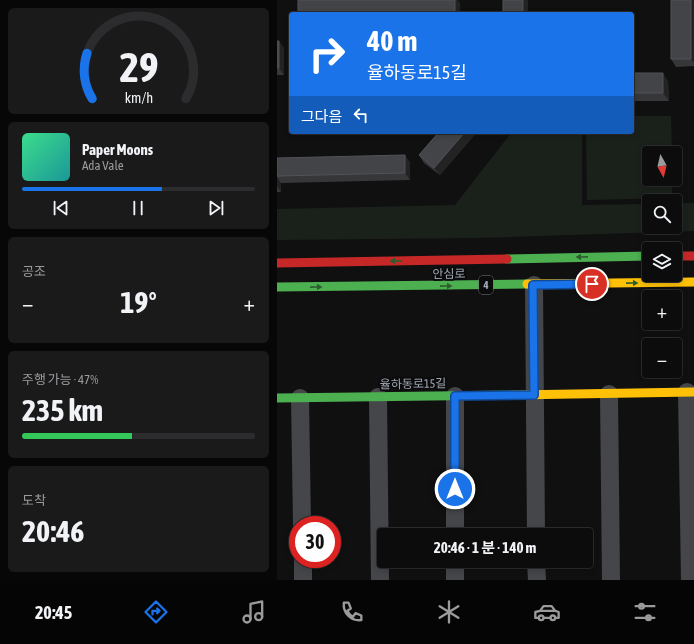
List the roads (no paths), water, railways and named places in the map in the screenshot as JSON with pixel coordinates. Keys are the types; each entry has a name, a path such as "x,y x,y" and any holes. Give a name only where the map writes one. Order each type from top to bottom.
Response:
{"main road":[{"name":"안심로","path":"277,263 642,256"},
{"path":"682,256 694,256"},
{"name":"안심로","path":"277,287 694,282"},
{"name":"율하동로15길","path":"277,398 691,392"}],"street":[{"path":"533,285 536,528"},
{"path":"690,580 691,392"},
{"path":"609,394 611,580"},
{"path":"455,396 455,528"},
{"path":"378,397 380,580"},
{"path":"300,398 302,516"},
{"path":"303,568 303,580"},
{"path":"455,568 455,580"},
{"path":"536,568 537,580"}]}
